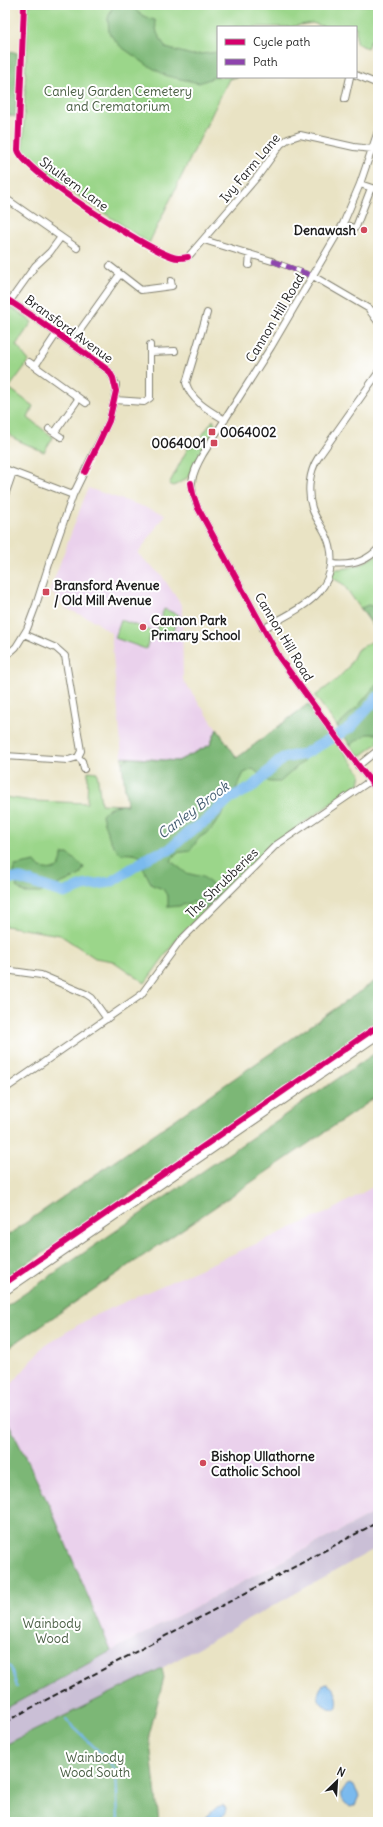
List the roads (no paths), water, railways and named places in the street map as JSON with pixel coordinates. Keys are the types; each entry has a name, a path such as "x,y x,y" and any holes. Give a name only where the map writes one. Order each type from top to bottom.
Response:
{"main road":[{"path":"5,1290 378,1034"}],"street":[{"path":"357,75 378,84"},
{"path":"345,99 350,78"},
{"name":"Cannon Hill Road","path":"378,132 360,184 343,224 271,347 198,462 193,474 191,488 198,508 263,629 286,666 358,766 378,791"},
{"name":"Ivy Farm Lane","path":"188,258 258,176 281,144 288,139 300,135 354,147 372,149"},
{"path":"360,184 378,190"},
{"path":"343,224 354,228 356,227 371,188"},
{"path":"5,198 77,248"},
{"path":"8,300 35,266 50,252 61,237"},
{"path":"204,240 272,261 313,276 378,314"},
{"path":"249,265 250,254"},
{"path":"110,266 141,290 172,286 171,281"},
{"path":"71,343 120,274"},
{"name":"Bransford Avenue","path":"5,657 16,646 24,634 36,605 50,558 73,494 108,425 115,400 116,384 109,371 8,300"},
{"path":"361,304 373,314 378,322"},
{"path":"207,313 186,383 188,392 199,402 225,420"},
{"path":"35,366 57,334"},
{"path":"115,400 144,402 150,398 150,345"},
{"path":"151,352 175,351"},
{"path":"29,362 86,403"},
{"path":"263,629 315,596 326,583 332,564 329,543 314,514 311,502 309,489 312,471 318,458 378,373"},
{"path":"55,432 79,398"},
{"path":"49,429 61,436"},
{"path":"5,469 73,494"},
{"path":"5,494 13,472"},
{"path":"332,564 352,564 370,556 378,550"},
{"path":"5,756 68,760 78,757 81,751 65,656 56,648 24,634"},
{"path":"358,766 378,750"},
{"path":"78,757 82,761 84,769"},
{"name":"The Shrubberies","path":"5,1089 141,995 184,936 276,845 370,781"},
{"path":"5,970 42,975 86,994 92,998 107,1019"}],"water":[{"path":"327,1684 335,1691 338,1702 336,1709 327,1707 320,1702 318,1694 323,1685"},
{"path":"349,1784 354,1786 359,1796 355,1805 351,1807 344,1802 342,1796 343,1790"},
{"path":"223,1805 226,1808 223,1816 217,1820 201,1822 217,1807"}],"waterway":[{"name":"Canley Brook","path":"5,878 21,879 64,893 83,886 111,882 151,856 169,850 189,832 206,821 230,798 251,788 283,758 304,754 350,728 378,697"},
{"path":"5,1662 11,1668 17,1687"},
{"path":"66,1720 107,1759 116,1771 118,1822"}],"railway":[{"path":"5,1722 378,1522"}],"place":[{"name":"Denawash","path":"364,230"},
{"name":"0064002","path":"212,432"},
{"name":"0064001","path":"214,443"},
{"name":"Bransford Avenue / Old Mill Avenue","path":"46,592"},
{"name":"Cannon Park Primary School","path":"143,627"},
{"name":"Bishop Ullathorne Catholic School","path":"203,1463"}],"park label":[{"name":"Canley Garden Cemetery and Crematorium","path":"118,98"},
{"name":"Wainbody Wood","path":"52,1630"},
{"name":"Wainbody Wood South","path":"95,1764"}]}
